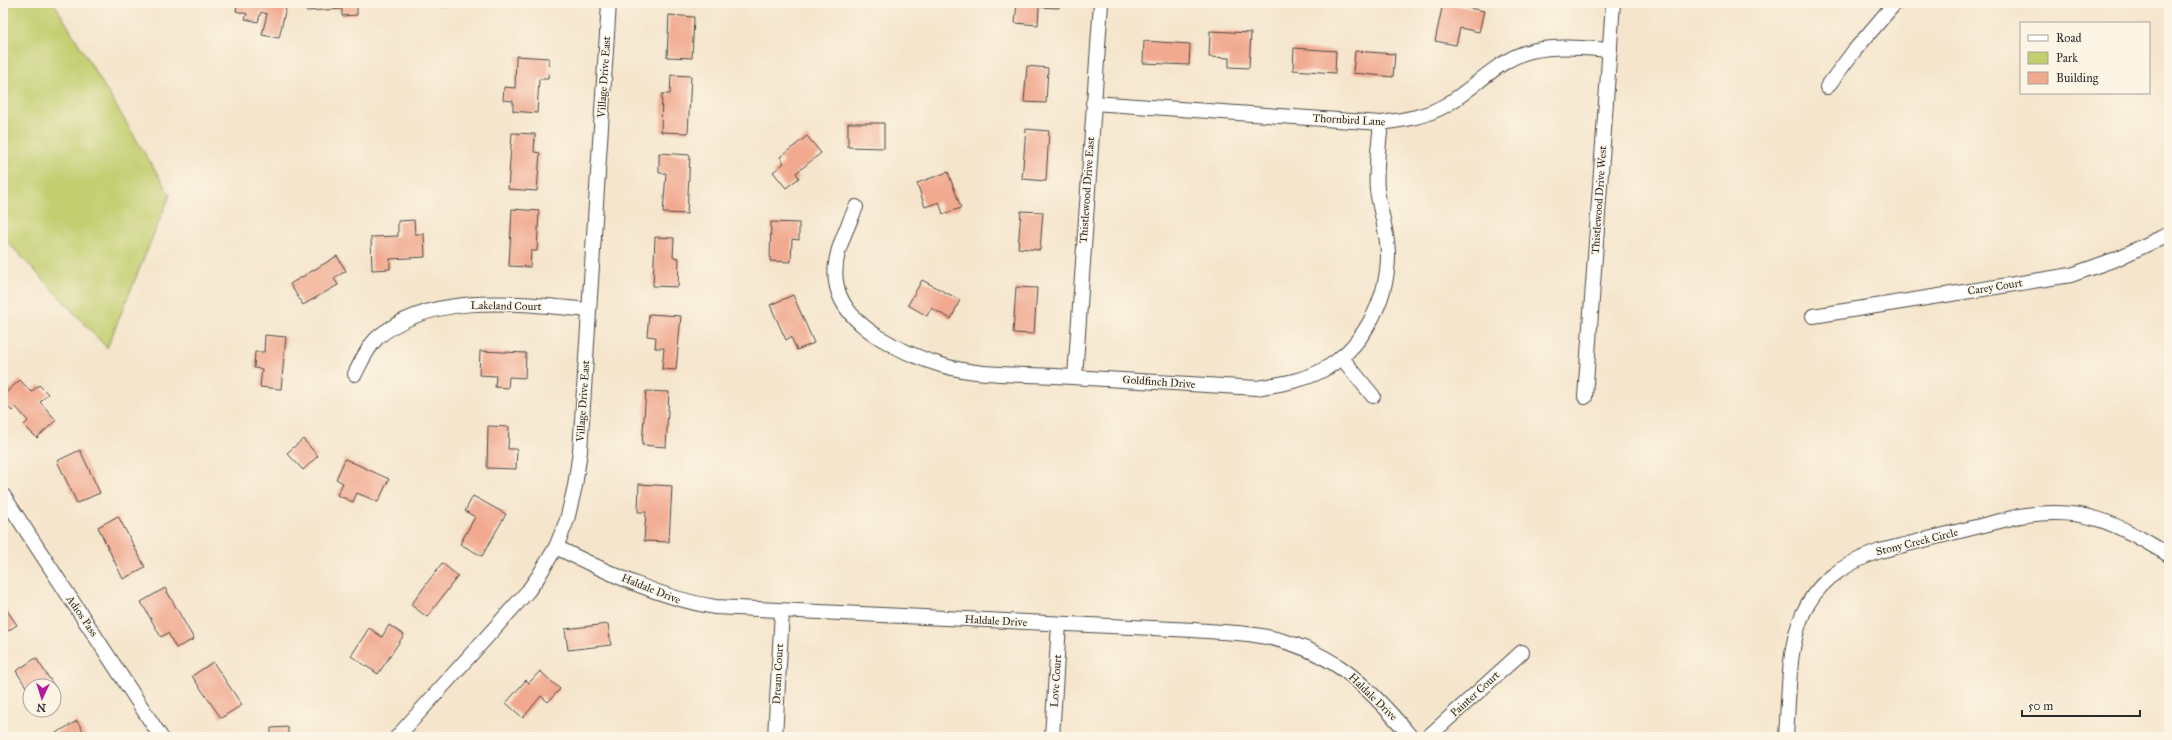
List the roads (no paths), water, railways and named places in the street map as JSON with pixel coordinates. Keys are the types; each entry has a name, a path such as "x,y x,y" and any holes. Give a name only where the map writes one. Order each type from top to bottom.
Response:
{"street":[{"name":"Village Drive East","path":"397,737 528,591 556,547 567,520 578,471 609,3"},
{"name":"Thistlewood Drive East","path":"1075,377 1101,3"},
{"name":"Thistlewood Drive West","path":"1585,397 1613,3"},
{"path":"1827,87 1895,3"},
{"name":"Thornbird Lane","path":"1093,103 1381,123 1414,118 1445,106 1481,78 1515,57 1530,52 1560,47 1610,50"},
{"name":"Goldfinch Drive","path":"856,207 841,242 836,275 836,287 846,309 872,332 911,354 943,365 992,372 1257,388 1288,383 1322,371 1341,357 1360,338 1375,313 1386,281 1388,255 1386,233 1377,189 1381,123"},
{"name":"Carey Court","path":"1813,316 2071,275 2116,259 2169,234"},
{"name":"Lakeland Court","path":"355,374 364,356 377,339 408,320 436,311 479,303 507,303 589,310"},
{"path":"1341,357 1373,396"},
{"name":"Adios Pass","path":"3,495 162,737"},
{"name":"Stony Creek Circle","path":"1786,737 1793,649 1803,612 1810,600 1828,577 1859,558 1880,551 2020,516 2042,512 2064,512 2086,515 2108,521 2129,531 2169,555"},
{"name":"Haldale Drive","path":"556,547 659,593 686,602 715,608 1254,634 1277,639 1330,660 1358,679 1412,737"},
{"name":"Dream Court","path":"775,737 782,611"},
{"name":"Love Court","path":"1052,737 1059,624"},
{"name":"Painter Court","path":"1428,737 1522,652"}]}
